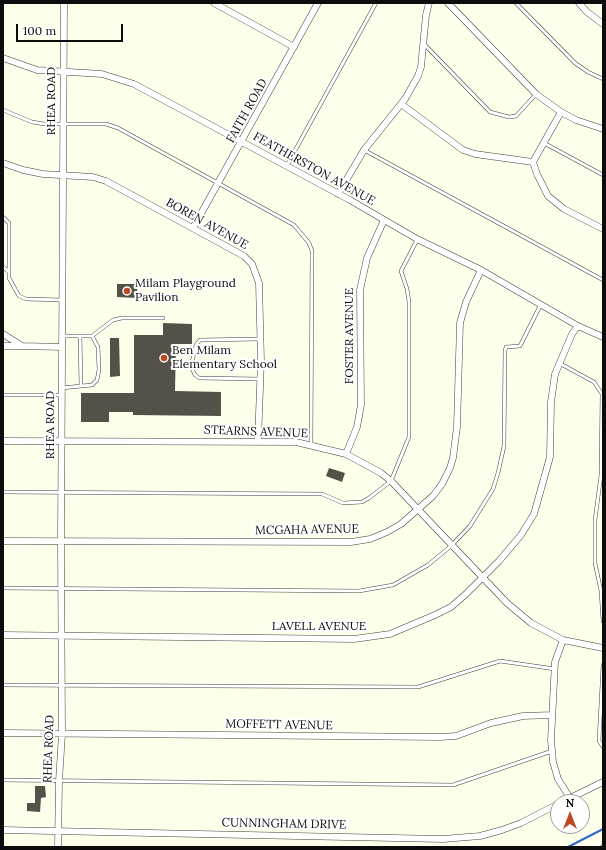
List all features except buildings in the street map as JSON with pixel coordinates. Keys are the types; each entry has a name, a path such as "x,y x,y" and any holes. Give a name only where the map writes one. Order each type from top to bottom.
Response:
{"street":[{"name":"RHEA ROAD","path":"58,847 59,781 62,734 61,492 64,3"},
{"path":"214,3 294,47"},
{"name":"FAITH ROAD","path":"193,228 243,142 318,3"},
{"path":"338,194 364,150 411,90 421,67 422,42 429,3"},
{"path":"448,3 475,29 536,94 561,112 576,120 603,129"},
{"path":"579,3 587,12 603,24"},
{"name":"FEATHERSTON AVENUE","path":"3,58 37,70 102,74 134,84 338,194 417,239 481,270 578,326 603,337"},
{"path":"401,104 463,150 475,154 533,162"},
{"path":"561,112 533,162 537,174 548,196 564,209 603,230"},
{"name":"BOREN AVENUE","path":"3,164 29,171 93,177 106,180 244,256 252,264 259,283 260,379 258,441"},
{"name":"FOSTER AVENUE","path":"346,454 357,427 361,405 360,290 367,258 384,220"},
{"name":"MCGAHA AVENUE","path":"3,541 351,542 370,539 387,532 401,524 442,484 453,458 457,427 460,323 466,302 481,270"},
{"name":"LAVELL AVENUE","path":"3,635 354,639 370,638 406,629 436,615 450,607 483,578 521,535 538,504 550,457 552,402 555,374 572,334 578,326"},
{"path":"3,334 22,346"},
{"path":"3,346 62,347"},
{"name":"STEARNS AVENUE","path":"3,441 258,441 311,444 346,454 381,473 391,481 451,546 507,603 531,624 563,640 603,648"},
{"path":"563,640 557,655 555,669 552,715 552,751 558,779 567,794"},
{"name":"MOFFETT AVENUE","path":"3,733 440,737 456,736 491,723 523,716 552,715"},
{"path":"578,794 603,782"},
{"name":"CUNNINGHAM DRIVE","path":"3,830 457,838 480,836 502,830 521,823 550,808"}],"lane":[{"path":"286,167 376,3"},
{"path":"516,3 575,63 588,72 603,79"},
{"path":"422,42 490,112 509,117 516,116 536,94"},
{"path":"3,110 32,122 106,124 118,128 294,225 309,243 312,251 311,444"},
{"path":"544,143 603,175"},
{"path":"364,150 603,280"},
{"path":"3,217 9,223 9,278 19,296 26,299 62,300"},
{"path":"3,492 322,494 343,503 362,502 369,498 391,481 409,437 409,302 407,289 401,271 417,239"},
{"path":"3,267 9,272"},
{"path":"3,588 359,591 393,585 428,565 451,546 470,526 495,484 504,446 505,351 506,348 520,346 541,304"},
{"path":"62,336 92,336 113,320 122,318 163,318"},
{"path":"80,336 81,386"},
{"path":"62,388 92,385 97,380 98,347 92,336"},
{"path":"260,339 200,340 196,345 191,366 195,375 200,378 260,379"},
{"path":"559,363 594,382 602,394 601,475 595,520 595,563 601,591 603,621"},
{"path":"3,395 62,395"},
{"path":"3,685 418,687 500,661 555,669"},
{"path":"603,665 600,741 603,747"},
{"path":"3,780 452,785 552,751"}],"waterway":[{"path":"568,847 603,829"}],"place":[{"name":"Milam Playground Pavilion","path":"127,291"},
{"name":"Ben Milam Elementary School","path":"164,358"}]}
